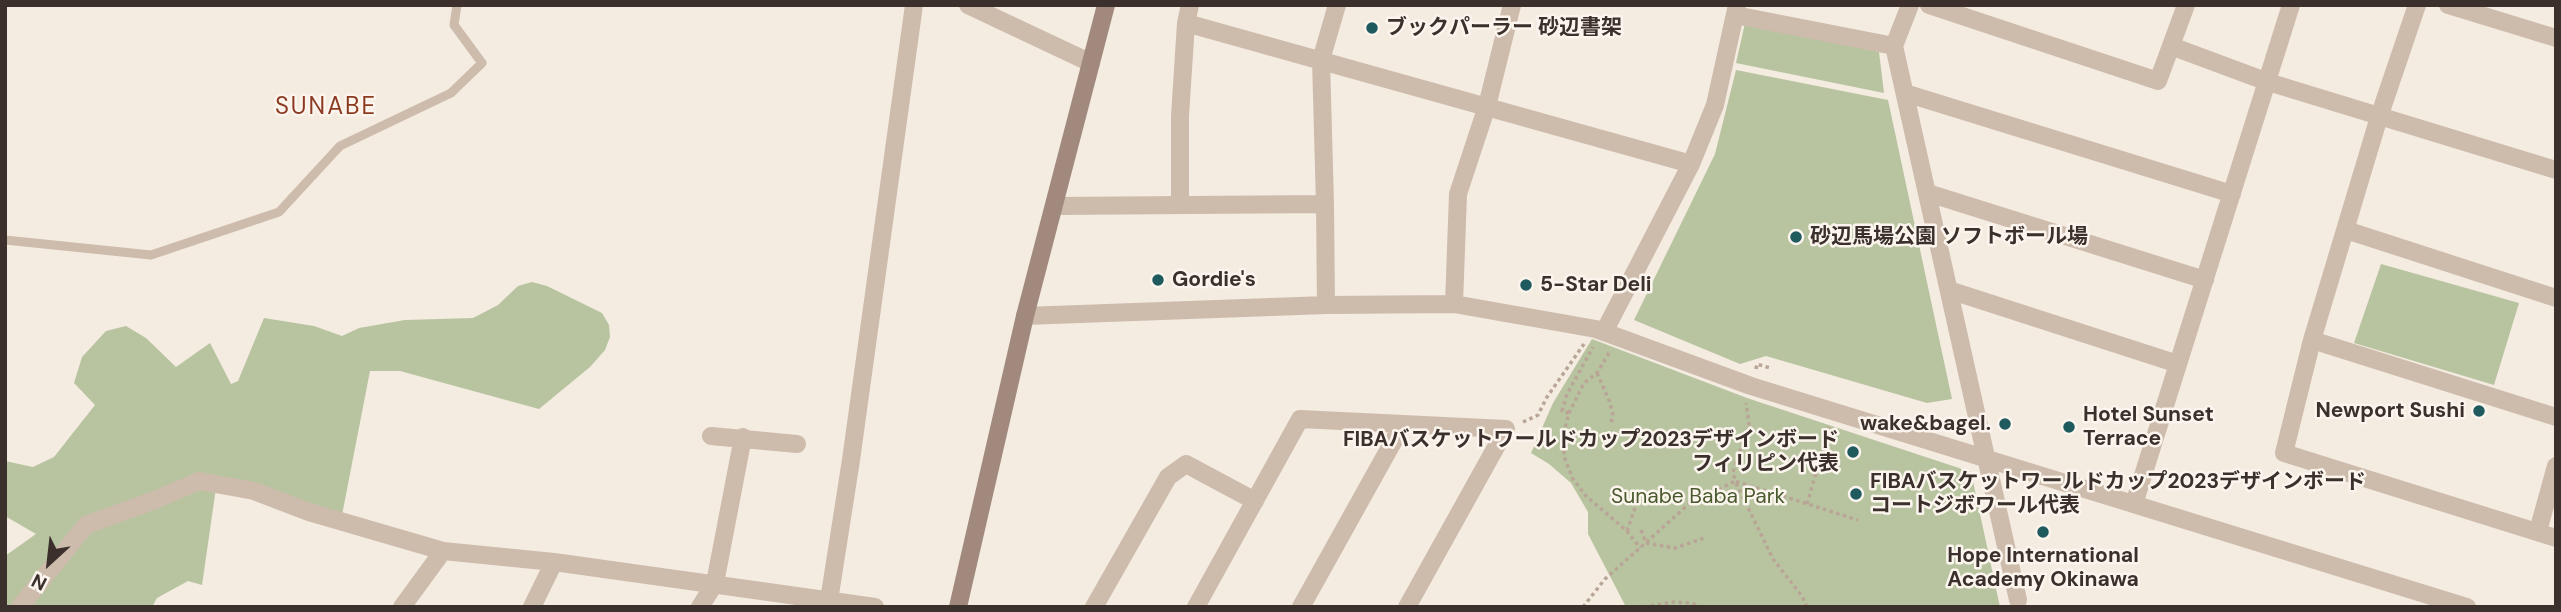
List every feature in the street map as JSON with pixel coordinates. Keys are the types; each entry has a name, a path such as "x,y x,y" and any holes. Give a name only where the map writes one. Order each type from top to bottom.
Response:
{"street":[{"path":"829,603 914,5"},
{"path":"968,5 1091,63"},
{"path":"958,607 1025,316 1106,5"},
{"path":"1180,205 1180,116 1186,23 1190,5"},
{"path":"1326,305 1321,60 1337,5"},
{"path":"1454,304 1458,194 1487,106 1512,5"},
{"path":"1910,5 1894,46 2018,600"},
{"path":"1929,5 2158,80 2186,5"},
{"path":"2134,503 2291,5"},
{"path":"2417,5 2379,117 2312,340 2284,453 2556,538"},
{"path":"2448,5 2556,38"},
{"path":"1600,330 1691,164 1715,105 1736,10 1894,46"},
{"path":"1186,23 1691,164"},
{"path":"2171,46 2268,82 2556,170"},
{"path":"1905,93 2232,194"},
{"path":"1928,193 2205,280"},
{"path":"1055,206 1325,204"},
{"path":"2346,230 2556,298"},
{"path":"1949,290 2178,364"},
{"path":"1025,316 1326,305 1454,304 1600,330 1751,386 2468,607"},
{"path":"2312,340 2556,417"},
{"path":"1196,607 1300,419 1506,429 1406,607"},
{"path":"1301,607 1404,424"},
{"path":"711,436 797,444"},
{"path":"699,607 715,583 743,437"},
{"path":"1094,607 1168,477 1186,464 1255,500"},
{"path":"2538,531 2556,466"},
{"path":"20,607 86,525 199,481 254,491 309,512 443,551 554,562 715,583 829,603 875,607"},
{"path":"402,607 443,551"},
{"path":"532,607 554,562"}],"lane":[{"path":"5,240 151,255 279,212 340,146 451,93 482,63 454,25 457,5"}],"path":[{"path":"1569,414 1562,411 1567,394 1600,330"},
{"path":"1506,429 1538,415 1547,397 1600,330"},
{"path":"1609,353 1597,373 1584,383 1569,414 1562,439 1565,459 1573,478 1586,496 1627,531 1640,548"},
{"path":"1770,368 1757,364 1746,403 1749,424 1733,472 1773,559 1802,596 1807,607"},
{"path":"1597,373 1609,400 1613,415 1611,423"},
{"path":"1807,505 1834,412"},
{"path":"1818,465 1825,468"},
{"path":"1583,607 1605,579 1698,496 1710,494 1735,481 1858,520"},
{"path":"1627,531 1637,502"},
{"path":"1641,530 1646,543"},
{"path":"1646,543 1675,548 1707,537"},
{"path":"1644,607 1674,602 1692,603 1701,607"}],"green space":[{"path":"1745,23 1879,52 1884,93 1736,63"},
{"name":"砂辺馬場公園 ソフトボール場","path":"1736,70 1888,100 1952,399 1927,403 1766,356 1740,364 1634,320 1715,154"},
{"path":"2381,264 2519,303 2494,385 2354,343"},
{"path":"532,282 547,286 602,313 609,325 610,337 605,350 590,367 539,409 400,371 370,371 342,515 217,481 202,585 188,581 157,598 152,607 5,607 5,556 36,534 5,516 5,461 33,467 54,457 95,405 74,383 82,357 106,331 126,326 146,338 176,367 210,343 231,384 238,381 264,318 314,326 342,336 359,328 405,320 473,318 498,305 518,286"},
{"name":"Sunabe Baba Park","path":"1592,339 1747,398 1971,472 2000,607 1626,607 1588,534 1588,512 1571,483 1531,453 1553,403"}],"place":[{"name":"ブックパーラー 砂辺書架","path":"1372,28"},
{"name":"砂辺馬場公園 ソフトボール場","path":"1796,237"},
{"name":"Gordie's","path":"1158,280"},
{"name":"5-Star Deli","path":"1526,285"},
{"name":"Newport Sushi","path":"2479,411"},
{"name":"wake&bagel.","path":"2005,424"},
{"name":"Hotel Sunset Terrace","path":"2069,427"},
{"name":"FIBAバスケットワールドカップ2023デザインボード フィリピン代表","path":"1853,452"},
{"name":"FIBAバスケットワールドカップ2023デザインボード コートジボワール代表","path":"1856,494"},
{"name":"Hope International Academy Okinawa","path":"2043,532"}],"district":[{"name":"SUNABE","path":"326,108"}]}
